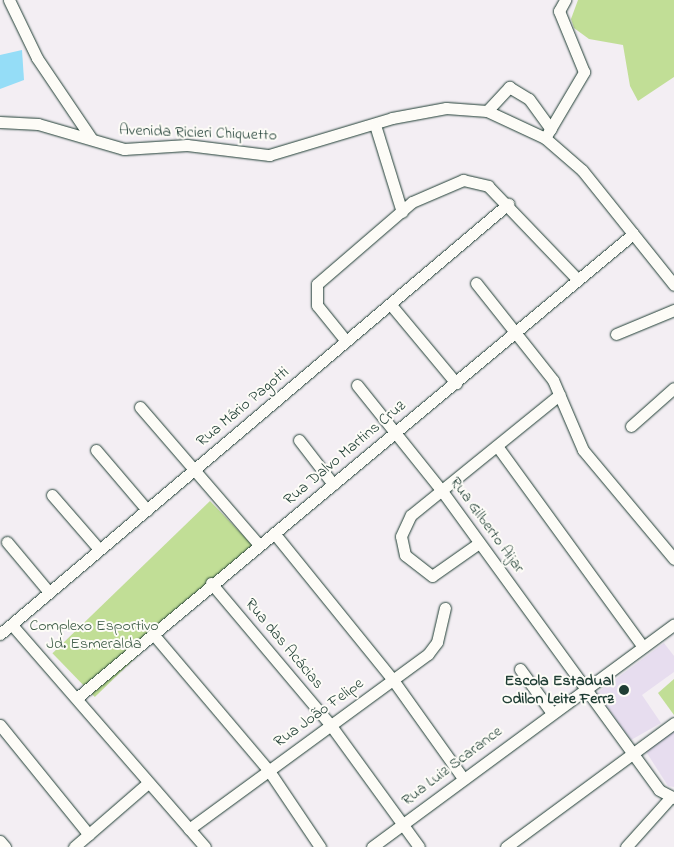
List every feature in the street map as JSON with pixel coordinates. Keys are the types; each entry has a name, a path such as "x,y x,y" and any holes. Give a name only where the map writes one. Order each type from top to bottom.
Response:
{"street":[{"path":"9,0 37,58 74,117 91,138"},
{"path":"548,133 584,66 557,4 565,0"},
{"path":"487,111 509,88 529,100 548,133"},
{"name":"Avenida Ricieri Chiquetto","path":"0,122 38,124 124,149 187,145 269,155 375,125 446,108 487,111 548,133 582,170 674,285"},
{"path":"61,132 74,117"},
{"path":"375,125 402,212"},
{"path":"346,341 317,305 317,284 421,195 463,180 488,186 508,204 578,280"},
{"name":"Rua Mário Pagotti","path":"0,634 98,548 147,510 508,204"},
{"name":"Rua Dalvo Martins Cruz","path":"78,697 211,583 334,484 633,234"},
{"path":"476,283 515,332 559,395 583,450 674,559"},
{"path":"391,305 456,383"},
{"path":"616,334 674,310"},
{"name":"Rua Gilberto Aijar","path":"357,385 442,491 664,796 672,798"},
{"path":"631,426 674,388"},
{"path":"479,543 432,576 406,555 401,536 411,515 559,395"},
{"path":"140,407 258,545"},
{"path":"299,440 334,484"},
{"path":"497,446 643,647"},
{"path":"96,450 147,510"},
{"path":"52,495 98,548"},
{"path":"274,533 394,680 463,778"},
{"path":"7,542 48,591"},
{"name":"Rua das Acácias","path":"211,583 328,723 419,847"},
{"name":"Rua João Felipe","path":"189,829 269,771 328,723 394,680 433,649 445,608"},
{"name":"Rua Luiz Scarance","path":"372,847 552,712 674,624"},
{"path":"12,625 78,697 148,783 189,829 198,845"},
{"path":"153,634 269,771 320,847"},
{"path":"520,669 552,712"},
{"path":"0,724 89,835"},
{"path":"506,847 631,751 674,724"},
{"path":"74,847 148,783"},
{"path":"626,847 672,798"},
{"path":"0,841 5,847"}],"shaded area":[{"name":"Escola Estadual Odilon Leite Ferrz","path":"664,643 674,656 674,672 642,695 661,723 631,740 597,693"},
{"path":"674,731 674,787 668,786 645,750"}],"green space":[{"path":"578,0 674,0 674,77 638,101 630,86 623,45 589,39 574,28 571,19"},
{"name":"Complexo Esportivo Jd. Esmeralda","path":"210,501 252,545 95,697 52,653"},
{"path":"674,679 674,715 658,693"}],"water":[{"path":"22,50 24,80 0,89 0,55"}],"place":[{"name":"Escola Estadual Odilon Leite Ferrz","path":"624,690"}]}
